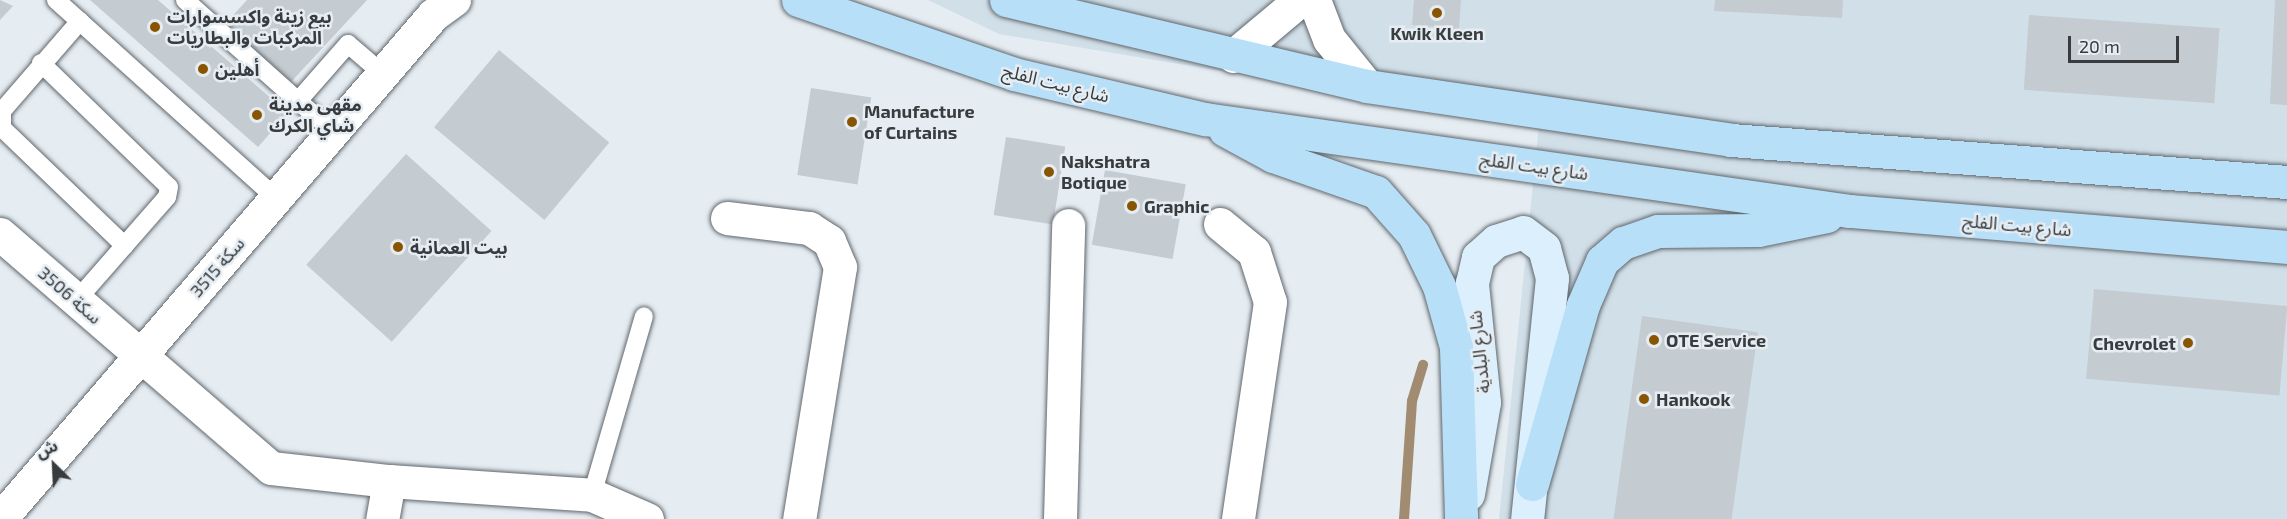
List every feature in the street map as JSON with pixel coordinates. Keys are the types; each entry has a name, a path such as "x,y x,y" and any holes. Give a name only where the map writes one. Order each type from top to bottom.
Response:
{"main road":[{"name":"شارع بيت الفلج","path":"798,0 1014,74 1205,119 1850,211 2287,247"},
{"path":"1006,0 1233,56 1367,86 1731,140 2287,182"},
{"path":"1205,119 1273,156 1376,192 1414,235 1439,286 1456,347 1462,519"},
{"path":"1532,484 1583,305 1602,261 1623,243 1658,231 1758,230 1850,211"}],"street":[{"path":"1233,56 1300,0"},
{"path":"1314,0 1329,39 1367,86"},
{"name":"سكة 3515","path":"0,519 441,5"},
{"path":"727,218 809,228 829,241 840,267 799,519"},
{"path":"1220,224 1254,252 1270,302 1238,519"},
{"path":"1060,519 1068,225"},
{"name":"شارع البلدية","path":"1462,519 1484,402 1472,283 1478,257 1496,241 1522,232 1544,248 1552,278 1532,484"},
{"name":"سكة 3506","path":"0,234 272,468 389,481 592,495 647,519"},
{"path":"382,519 389,481"},
{"path":"1527,519 1532,484"}],"lane":[{"path":"56,0 276,198"},
{"path":"185,0 333,131"},
{"path":"80,21 41,63 2,111 1,129 125,246"},
{"path":"298,101 348,44 383,74"},
{"path":"41,63 169,187 167,197 76,301"},
{"path":"592,495 644,316"}],"shaded area":[{"path":"928,0 2287,0 2287,519 1499,519 1539,124 999,34"}],"building":[{"path":"0,0 13,6 0,20"},
{"path":"90,0 158,0 288,113 258,147"},
{"path":"247,0 367,0 291,82 226,23"},
{"name":"Kwik Kleen","path":"1414,0 1461,0 1459,29 1412,25"},
{"path":"1715,0 1843,0 1842,18 1714,11"},
{"path":"2275,0 2287,0 2287,105 2270,104"},
{"path":"2029,15 2220,28 2214,103 2024,90"},
{"path":"499,50 609,143 544,220 434,127"},
{"path":"811,88 871,98 857,184 797,175"},
{"path":"1006,137 1065,146 1053,224 994,215"},
{"name":"بيت العمانية","path":"406,154 491,231 392,342 306,265"},
{"path":"1105,170 1186,184 1173,259 1092,245"},
{"name":"Chevrolet","path":"2094,289 2287,306 2279,396 2086,379"},
{"path":"1642,316 1758,332 1732,519 1613,519"}],"waterway":[{"path":"1404,519 1412,401 1423,365"}],"place":[{"name":"Kwik Kleen","path":"1437,13"},
{"name":"بيع زينة واكسسوارات المركبات والبطاريات","path":"155,27"},
{"name":"أهلين","path":"203,69"},
{"name":"مقهى مدينة شاي الكرك","path":"257,115"},
{"name":"Manufacture of Curtains","path":"852,122"},
{"name":"Nakshatra Botique","path":"1049,172"},
{"name":"Graphic","path":"1132,206"},
{"name":"بيت العمانية","path":"398,247"},
{"name":"OTE Service","path":"1654,340"},
{"name":"Chevrolet","path":"2188,343"},
{"name":"Hankook","path":"1644,399"}]}
